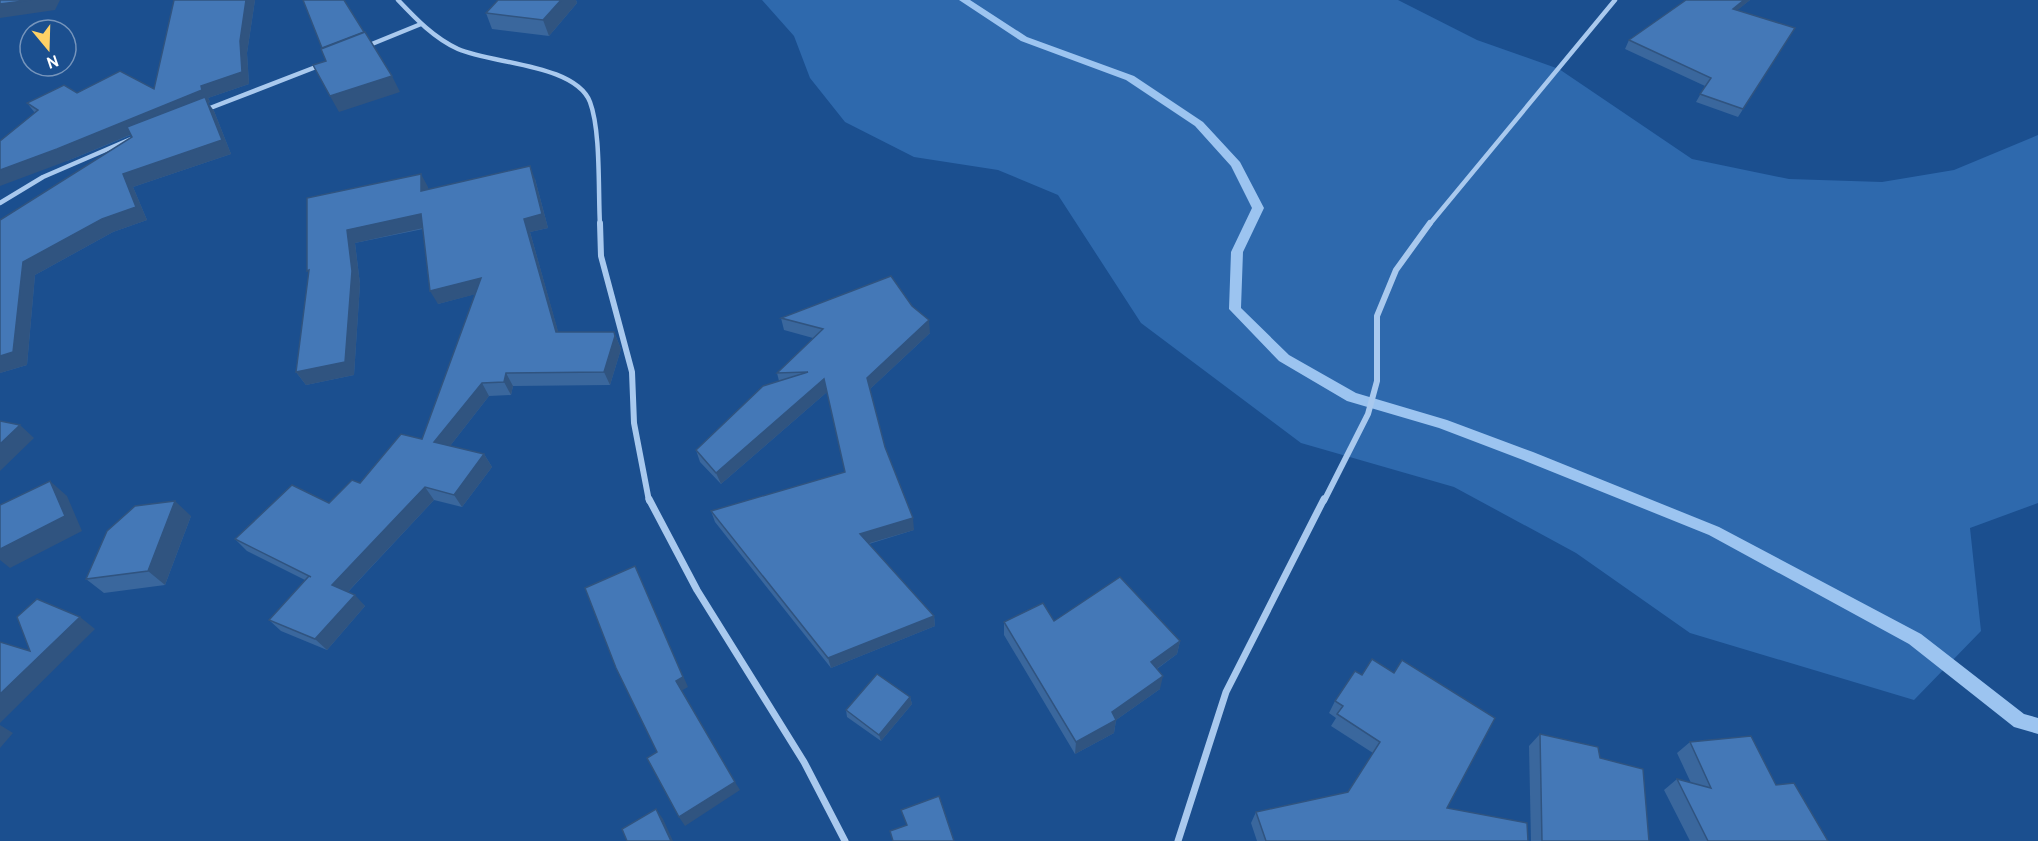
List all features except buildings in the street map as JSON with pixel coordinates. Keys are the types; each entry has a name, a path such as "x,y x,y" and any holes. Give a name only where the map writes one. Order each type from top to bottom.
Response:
{"street":[{"path":"398,0 421,24 458,48 477,56 549,73 578,86 591,103 595,123 601,255 632,372 634,423 650,504 697,590 804,762 844,841"},
{"path":"1178,841 1226,692 1368,414 1377,381 1377,316 1396,270 1432,220 1615,0"},
{"path":"357,50 421,24"},
{"path":"195,114 325,63"},
{"path":"0,203 43,177 141,135"}],"shaded area":[{"path":"762,0 1398,0 1477,40 1559,69 1692,159 1789,179 1882,182 1954,170 2038,135 2038,503 1970,528 1981,631 1914,700 1690,633 1576,553 1454,487 1301,443 1141,323 1058,195 998,170 914,157 845,122 810,78 794,36"}],"waterway":[{"path":"964,0 1024,39 1130,78 1199,124 1236,164 1258,208 1237,252 1235,309 1284,358 1352,397 1442,424 1714,531 1915,639 2020,721 2038,726"}]}
